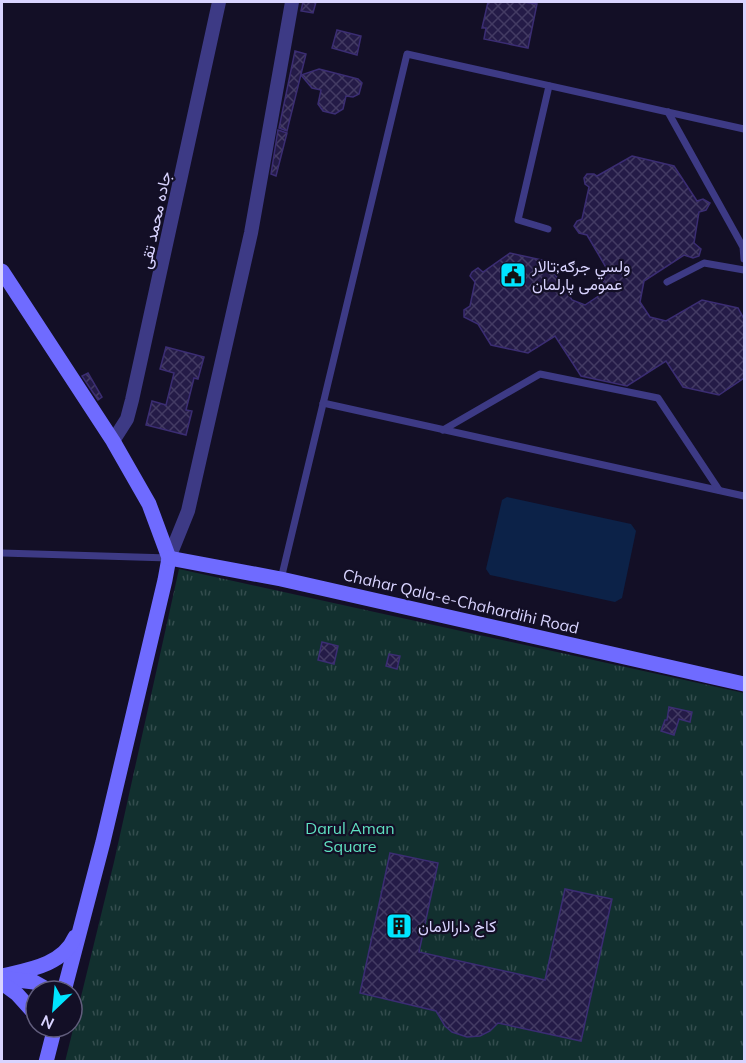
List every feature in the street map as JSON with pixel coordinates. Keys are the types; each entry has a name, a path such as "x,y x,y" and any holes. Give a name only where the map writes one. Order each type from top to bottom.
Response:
{"main road":[{"path":"2,271 112,441 149,504 168,558 165,580 104,842 67,979"},
{"name":"Chahar Qala-e-Chahardihi Road","path":"168,558 281,579 744,684"},
{"path":"2,979 38,968 60,956 72,943 84,915"},
{"path":"2,979 24,981"},
{"path":"2,979 24,1002"},
{"path":"44,1039 47,1057"},
{"path":"47,1057 51,1039"}],"street":[{"name":"جاده محمد تقی","path":"112,441 126,419 132,400 219,2"},
{"path":"168,558 188,511 252,233 292,2"}],"lane":[{"path":"281,579 407,54 744,129"},
{"path":"548,229 518,220 549,86"},
{"path":"668,112 743,247 744,259"},
{"path":"667,282 704,263 744,270"},
{"path":"444,430 540,374 658,398 719,490"},
{"path":"323,403 744,496"},
{"path":"2,553 168,558"}],"green space":[{"name":"Darul Aman Square","path":"179,569 744,693 744,1061 65,1062 71,1039 84,1039 84,984 114,862"}],"water":[{"path":"507,497 631,524 636,531 622,598 615,602 490,575 486,569 502,500"}],"building":[{"path":"303,2 316,2 313,13 301,11"},
{"path":"488,2 537,4 528,48 484,39 486,28 482,28"},
{"path":"337,30 361,36 357,55 332,48"},
{"path":"295,51 306,54 287,131 279,128"},
{"path":"319,69 358,79 362,83 359,94 353,97 346,96 343,109 335,114 323,111 318,104 321,90 312,88 301,75"},
{"path":"278,130 287,133 276,176 271,174"},
{"name":"ولسي جرګه;تالار عمومی پارلمان","path":"632,156 674,166 697,201 703,199 710,203 706,210 699,212 694,243 701,249 699,256 693,258 684,255 644,281 640,302 650,317 666,321 702,300 738,308 744,319 744,378 719,395 683,387 666,361 627,386 581,376 555,336 528,353 491,345 478,324 464,317 464,310 470,306 475,282 470,276 472,272 478,268 483,272 510,253 546,261 572,300 585,305 600,295 607,269 587,235 579,233 574,226 582,219 589,187 585,184 584,178 587,174 597,176"},
{"path":"166,347 204,357 198,379 194,378 186,410 192,411 186,435 146,425 152,401 166,405 174,373 160,369"},
{"path":"88,373 102,397 98,400 82,376"},
{"path":"322,642 338,646 334,664 318,660"},
{"path":"389,654 400,656 397,669 386,666"},
{"path":"669,707 692,712 690,722 679,719 674,735 661,731 667,720"},
{"name":"کاخ دارالامان","path":"390,853 438,863 419,952 545,980 565,889 612,899 581,1041 498,1023 490,1031 480,1036 467,1037 452,1032 445,1026 436,1011 360,993"}],"place":[{"name":"ولسي جرګه;تالار عمومی پارلمان","path":"513,275"},
{"name":"کاخ دارالامان","path":"399,926"}]}
